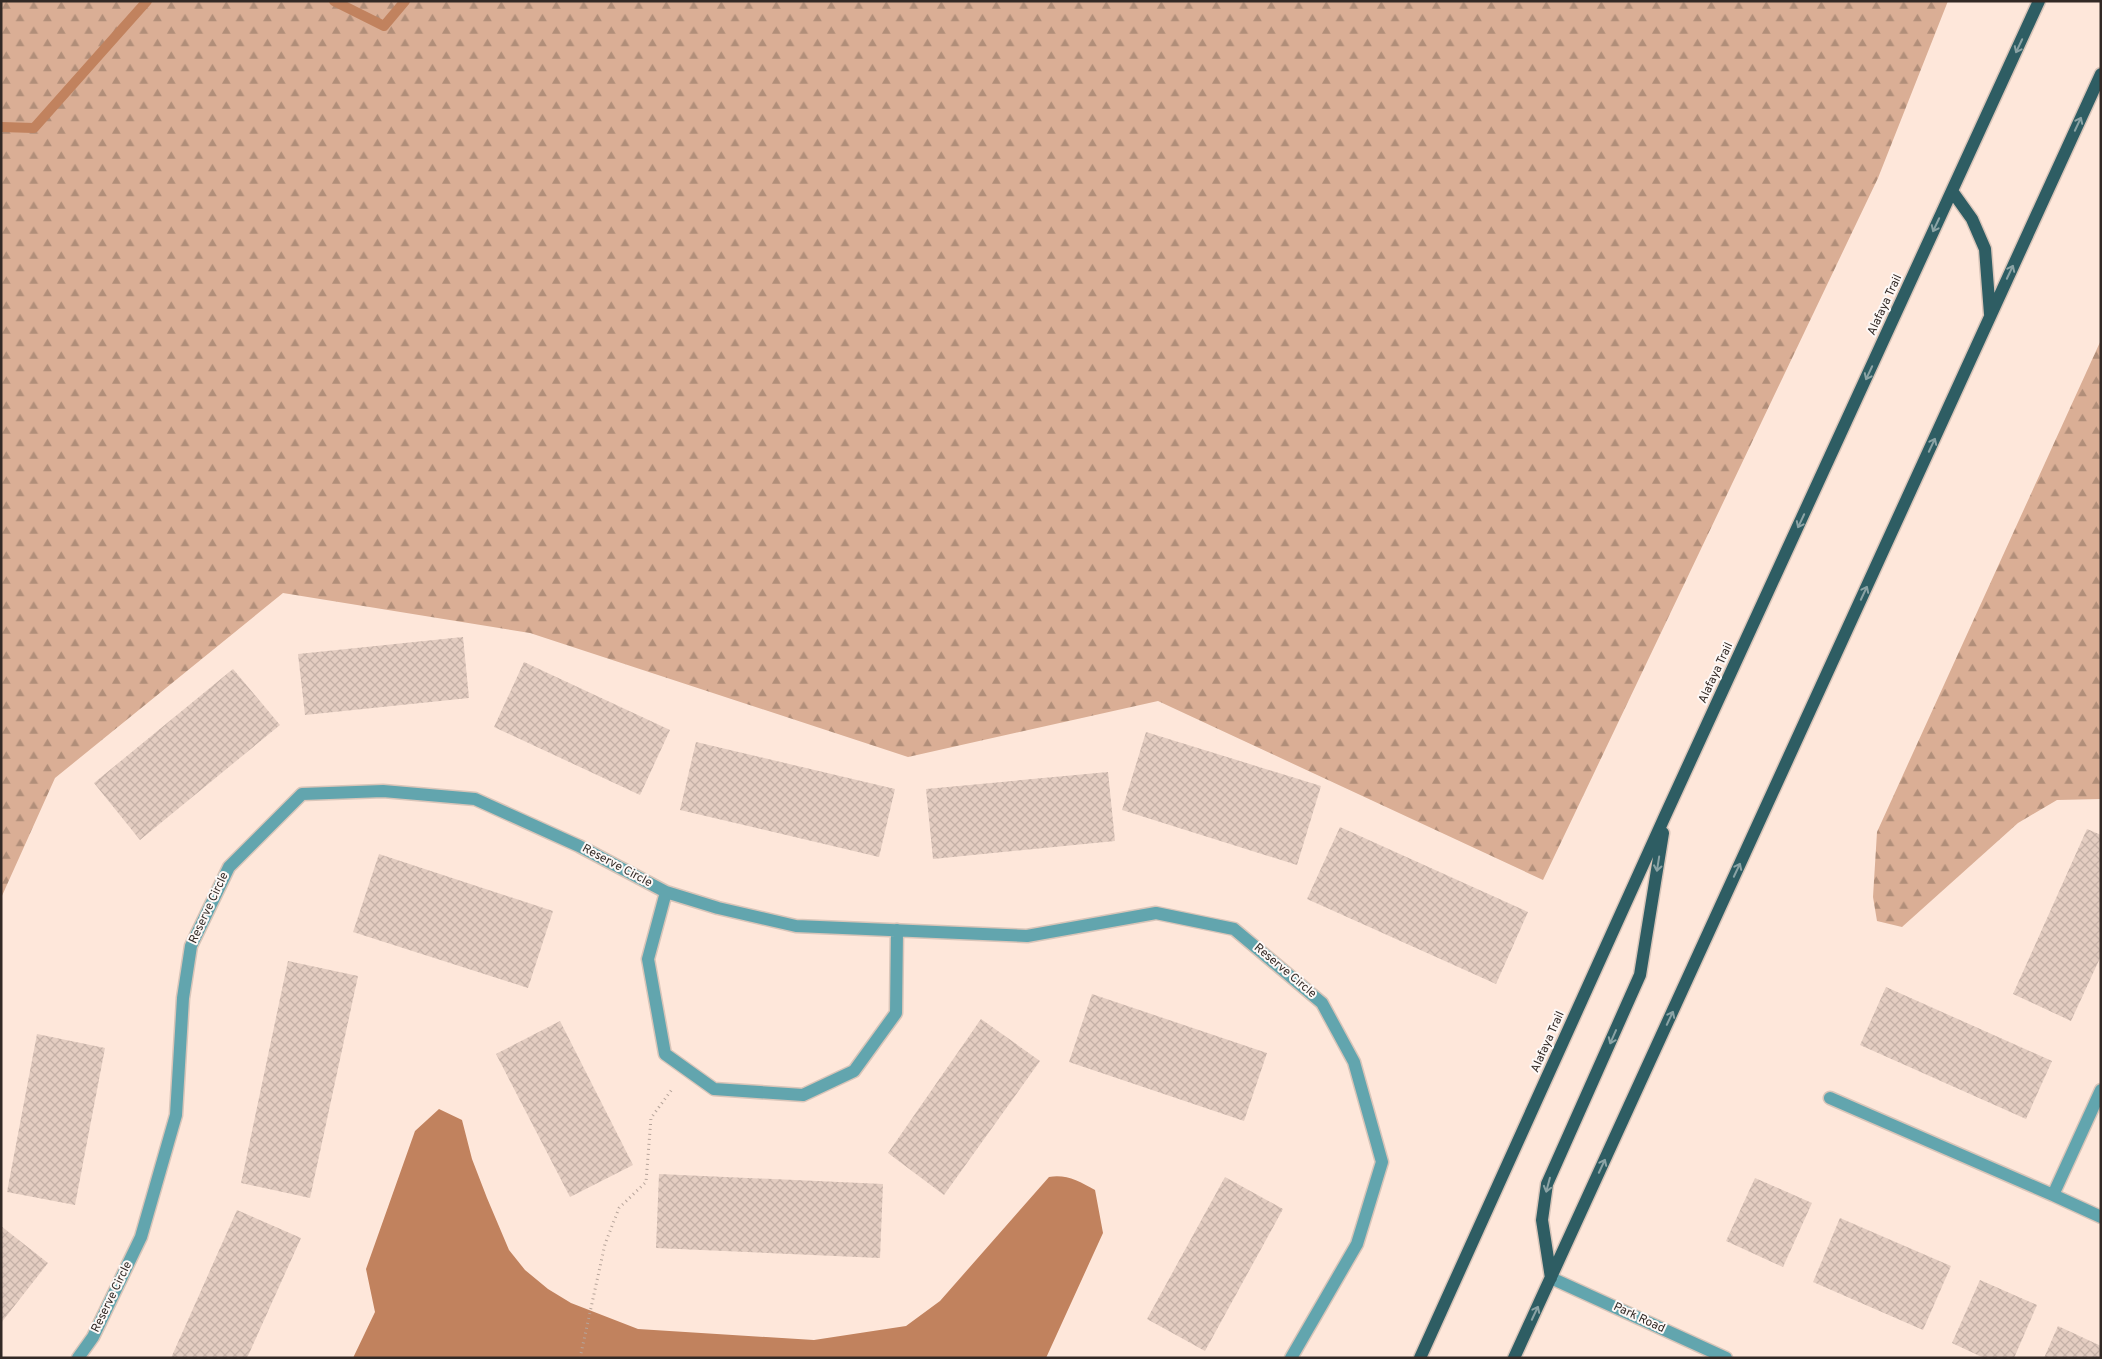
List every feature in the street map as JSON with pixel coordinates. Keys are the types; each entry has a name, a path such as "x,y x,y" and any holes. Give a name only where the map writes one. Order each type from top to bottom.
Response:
{"main road":[{"name":"Alafaya Trail","path":"1420,1358 1665,816 2039,1"},
{"path":"1514,1358 2101,74"},
{"path":"1952,192 1972,218 1984,249 1990,316"},
{"path":"1551,1278 1542,1220 1547,1184 1640,976 1665,816"}],"street":[{"name":"Reserve Circle","path":"78,1358 93,1337 141,1237 176,1115 183,998 191,946 228,867 302,794 383,791 475,799 579,846 666,892 718,908 796,926 1027,936 1156,913 1234,929 1322,1003 1354,1062 1382,1162 1357,1244 1291,1358"},
{"name":"Reserve Circle","path":"666,892 648,959 665,1054 714,1090 803,1095 854,1071 896,1013 896,930"},
{"path":"2053,1195 2101,1090"},
{"path":"1830,1098 2101,1217"},
{"name":"Park Road","path":"1551,1278 1726,1358"}],"path":[{"path":"580,1358 605,1244 619,1208 646,1182 651,1118 686,1069"}],"green space":[{"path":"1,1 1948,1 1878,178 1543,880 1158,701 908,757 530,633 283,593 55,778 1,898"},
{"path":"2101,340 2101,799 2057,800 2018,823 1902,927 1877,921 1873,897 1877,832"}],"shaded area":[{"path":"439,1109 462,1120 472,1159 487,1198 509,1250 525,1270 548,1289 571,1303 638,1329 814,1340 906,1326 940,1301 1049,1177 1067,1177 1095,1190 1103,1233 1046,1358 353,1358 375,1312 366,1269 415,1131"}],"building":[{"path":"463,637 469,698 305,715 298,654"},
{"path":"524,662 670,730 640,795 494,727"},
{"path":"233,669 280,725 140,840 94,783"},
{"path":"1146,732 1321,786 1297,865 1122,810"},
{"path":"696,742 895,789 879,857 680,810"},
{"path":"1108,772 1115,841 933,859 926,789"},
{"path":"1340,827 1528,912 1496,984 1307,899"},
{"path":"2087,829 2101,835 2101,956 2071,1021 2013,994"},
{"path":"379,854 553,911 528,988 353,932"},
{"path":"288,961 358,976 310,1198 241,1183"},
{"path":"1886,987 2052,1061 2026,1119 1860,1045"},
{"path":"1092,994 1267,1053 1244,1121 1069,1062"},
{"path":"981,1019 1040,1061 944,1195 888,1153"},
{"path":"560,1021 633,1165 570,1197 496,1054"},
{"path":"37,1034 105,1048 75,1205 7,1192"},
{"path":"659,1174 883,1184 880,1258 656,1248"},
{"path":"1225,1177 1283,1209 1205,1351 1147,1319"},
{"path":"1755,1178 1812,1203 1783,1267 1726,1241"},
{"path":"237,1210 301,1238 247,1358 171,1358"},
{"path":"1840,1218 1951,1266 1923,1330 1813,1282"},
{"path":"1,1226 48,1263 1,1323"},
{"path":"1980,1280 2037,1305 2014,1358 1984,1358 1952,1343"},
{"path":"2058,1326 2101,1346 2101,1358 2044,1358"}],"waterway":[{"path":"1,127 34,128 147,1"},
{"path":"334,1 384,26 405,1"}]}
